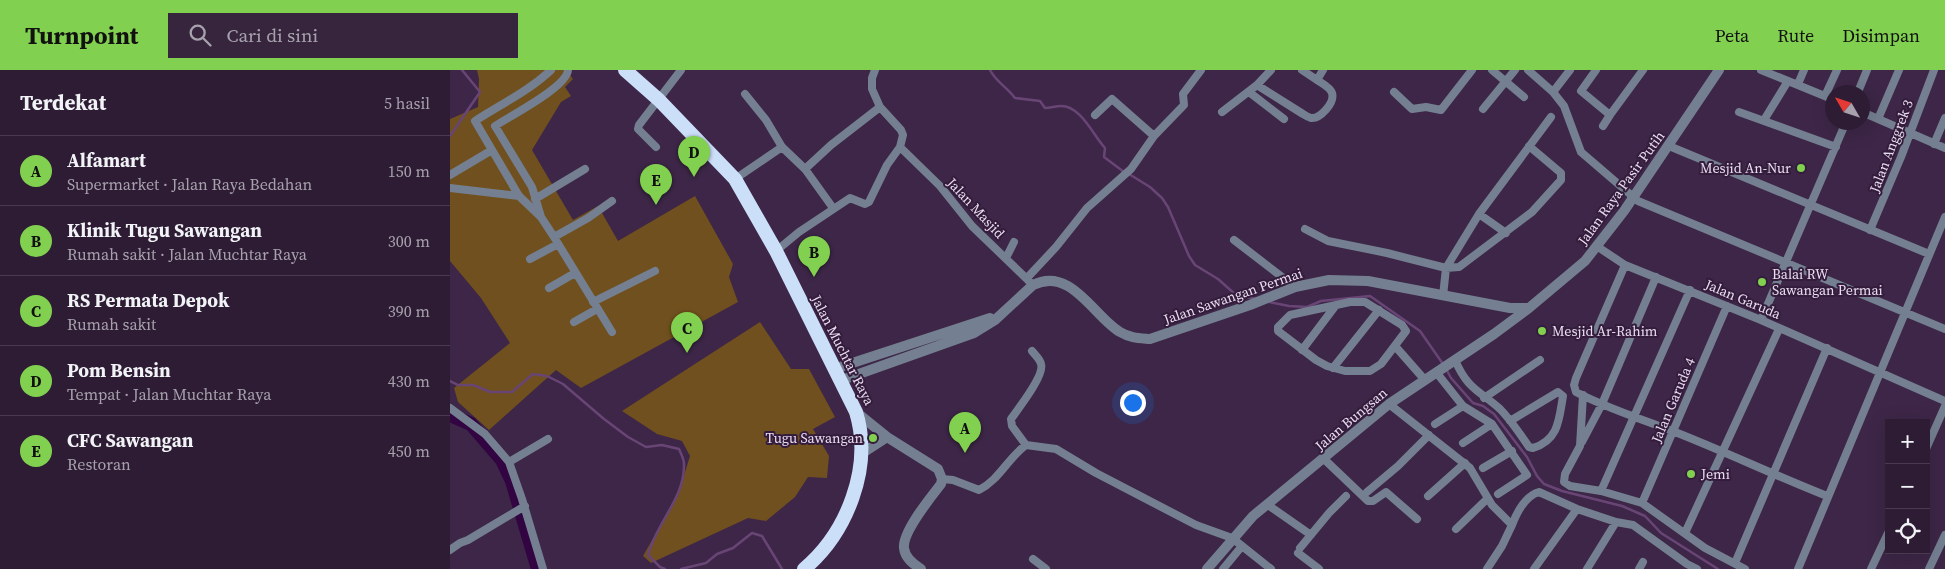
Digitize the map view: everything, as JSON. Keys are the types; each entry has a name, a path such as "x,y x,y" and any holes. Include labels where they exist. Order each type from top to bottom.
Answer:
{"highway":[{"name":"Jalan Muchtar Raya","path":"625,70 659,100 735,179 776,251 856,412 859,421 861,454 854,494 842,520 818,557 804,569"}],"street":[{"path":"551,70 535,85 475,121 519,196 540,217 556,240 612,332"},
{"path":"540,217 532,187 495,126 544,97 566,77 568,70"},
{"path":"656,148 638,129 681,70"},
{"path":"776,251 833,208 850,198 865,204 869,202 888,165 900,147 903,135 901,130 880,107 872,89 872,78 875,70"},
{"path":"838,375 904,358 980,326 1005,311 1087,208 1131,169 1154,136 1184,105 1184,91 1201,70"},
{"path":"1222,112 1257,85 1270,70"},
{"path":"1257,85 1311,118 1319,116 1331,101 1332,93 1302,70"},
{"path":"1317,80 1323,70"},
{"path":"1394,92 1412,109 1426,107 1441,110 1472,70"},
{"path":"1492,70 1524,97"},
{"path":"1483,109 1515,70"},
{"path":"1528,70 1553,92 1564,106 1581,152 1634,198 1945,329"},
{"path":"1553,92 1570,70"},
{"path":"1596,70 1581,91 1610,115"},
{"path":"1603,126 1643,70"},
{"name":"Jalan Raya Pasir Putih","path":"1529,308 1585,261 1598,246 1634,198 1720,70"},
{"path":"1761,70 1825,96"},
{"path":"1798,84 1804,70"},
{"path":"1832,85 1836,70"},
{"path":"1861,85 1867,70"},
{"path":"1878,119 1899,70"},
{"name":"Jalan Anggrek 3","path":"1870,230 1934,70"},
{"path":"1764,120 1788,81"},
{"path":"1249,92 1284,119"},
{"path":"745,94 766,120 782,147 805,169 833,208"},
{"path":"1095,115 1112,99 1154,136"},
{"path":"805,169 831,145 880,107"},
{"path":"1739,112 1836,147"},
{"path":"1870,116 1945,148"},
{"path":"1443,296 1446,268 1480,214 1551,117"},
{"path":"1934,144 1945,118"},
{"path":"1761,320 1843,130"},
{"path":"1305,229 1328,241 1446,268 1459,267 1532,212 1561,180 1561,173 1529,146"},
{"path":"1669,146 1929,254"},
{"path":"735,179 782,147"},
{"name":"Jalan Masjid","path":"900,147 940,186 972,226 1030,282"},
{"path":"450,175 492,150"},
{"path":"536,199 585,169"},
{"path":"450,188 519,196"},
{"path":"530,259 612,201"},
{"path":"1480,214 1506,233"},
{"path":"1798,569 1945,217"},
{"path":"1234,240 1295,287"},
{"path":"1006,258 1014,242"},
{"name":"Jalan Garuda","path":"1598,246 1625,265 1690,290 1827,348 1945,401"},
{"path":"1625,265 1576,378 1576,392 1634,418 1674,431 1773,475 1827,496"},
{"path":"574,322 595,306 655,271"},
{"path":"549,288 575,273"},
{"path":"1656,277 1602,404 1565,474 1564,482 1570,486 1601,491 1642,503 1718,556 1745,569"},
{"name":"Jalan Sawangan Permai","path":"1030,282 1048,281 1063,284 1074,289 1119,332 1133,338 1150,339 1250,305 1295,287 1329,280 1368,281 1510,308 1529,308"},
{"path":"1601,491 1690,290"},
{"path":"1365,302 1379,310 1402,325 1406,331 1382,364 1370,371 1345,371 1333,368 1316,360 1279,334 1278,327 1290,315 1336,305 1365,302"},
{"path":"1302,350 1336,305"},
{"name":"Jalan Garuda 4","path":"1642,503 1727,306"},
{"name":"Jalan Bungsan","path":"1207,569 1253,516 1389,404 1529,308"},
{"path":"1333,368 1379,310"},
{"path":"838,375 900,346 980,326"},
{"path":"1685,533 1724,452 1779,329"},
{"path":"900,346 904,358"},
{"path":"1396,346 1424,379"},
{"path":"1735,563 1827,348"},
{"path":"1026,445 1012,426 1011,419 1029,393 1042,368 1040,361 1032,351"},
{"path":"1484,398 1540,360"},
{"path":"1445,366 1499,409 1529,447 1537,447 1556,432 1563,396 1558,392 1510,421"},
{"path":"1445,366 1463,406 1492,424 1527,475 1498,494"},
{"path":"1580,446 1583,395"},
{"path":"1389,404 1465,463 1500,516 1512,525"},
{"path":"1435,424 1463,406"},
{"path":"1930,440 1945,406"},
{"path":"450,408 485,434 508,462 521,508 543,569"},
{"path":"856,412 887,437 938,469 942,479 941,484 932,495 904,541 906,554 921,569"},
{"path":"1463,443 1492,424"},
{"path":"1367,492 1398,466 1429,435"},
{"path":"861,454 887,437"},
{"path":"508,462 548,438"},
{"path":"942,479 953,480 979,490 992,480 1016,452 1026,445 1056,449 1096,473 1188,520 1232,538 1267,568"},
{"path":"1484,468 1512,451"},
{"path":"1324,459 1368,501 1373,501 1386,492 1418,519"},
{"path":"1428,496 1465,463"},
{"path":"1487,569 1502,546 1522,506 1532,495 1539,492 1577,509 1616,522 1633,524 1685,566 1697,569"},
{"path":"1319,569 1299,550 1329,513 1346,496"},
{"path":"1456,529 1487,498"},
{"path":"1268,505 1311,535"},
{"path":"450,550 521,508"},
{"path":"1534,569 1577,509"},
{"path":"1587,569 1616,522"},
{"path":"1930,569 1945,535"},
{"path":"1871,569 1885,539"},
{"path":"1223,569 1242,546"},
{"path":"1033,559 1046,569"}],"shaded area":[{"path":"477,70 566,70 573,79 565,87 571,96 561,102 532,150 573,220 598,206 618,241 695,196 733,264 729,277 738,302 581,388 556,370 489,430 458,402 454,388 510,343 481,298 450,261 450,119 478,107 479,79"},
{"path":"760,322 791,369 809,369 835,417 813,429 829,456 827,478 808,477 795,497 766,521 748,518 651,563 643,556 678,495 690,456 682,441 657,434 622,411"}],"waterway":[{"path":"450,136 480,92 462,70"},
{"path":"990,70 995,78 1015,98 1040,101 1045,108 1061,106 1075,111 1086,122 1105,148 1104,157 1124,172"},
{"path":"1129,174 1150,187 1162,198 1195,265 1218,279 1236,295 1256,299"},
{"path":"1269,302 1307,307 1321,301 1370,296 1420,331 1443,364"},
{"path":"1446,369 1451,378 1473,403 1483,406 1494,414 1527,457 1537,476 1544,484 1562,491 1622,506 1645,516 1661,533 1718,569"},
{"path":"450,381 458,385 473,385 490,392 512,392 533,374 547,376 563,384 604,419 628,437 646,447 662,445 679,449 684,464 680,488 657,532 648,555 660,567 665,569"},
{"path":"450,415 471,424 502,460 512,481 538,569"},
{"path":"681,569 706,563 717,554 733,548 752,533 762,536 782,569"}],"place":[{"name":"Mesjid An-Nur","path":"1801,168"},
{"name":"Pom Bensin","path":"694,177"},
{"name":"CFC Sawangan","path":"656,205"},
{"name":"Klinik Tugu Sawangan","path":"814,277"},
{"name":"Balai RW Sawangan Permai","path":"1762,282"},
{"name":"Mesjid Ar-Rahim","path":"1542,331"},
{"name":"RS Permata Depok","path":"687,353"},
{"name":"Tugu Sawangan","path":"873,438"},
{"name":"Alfamart","path":"965,453"},
{"name":"Jemi","path":"1691,474"}]}
